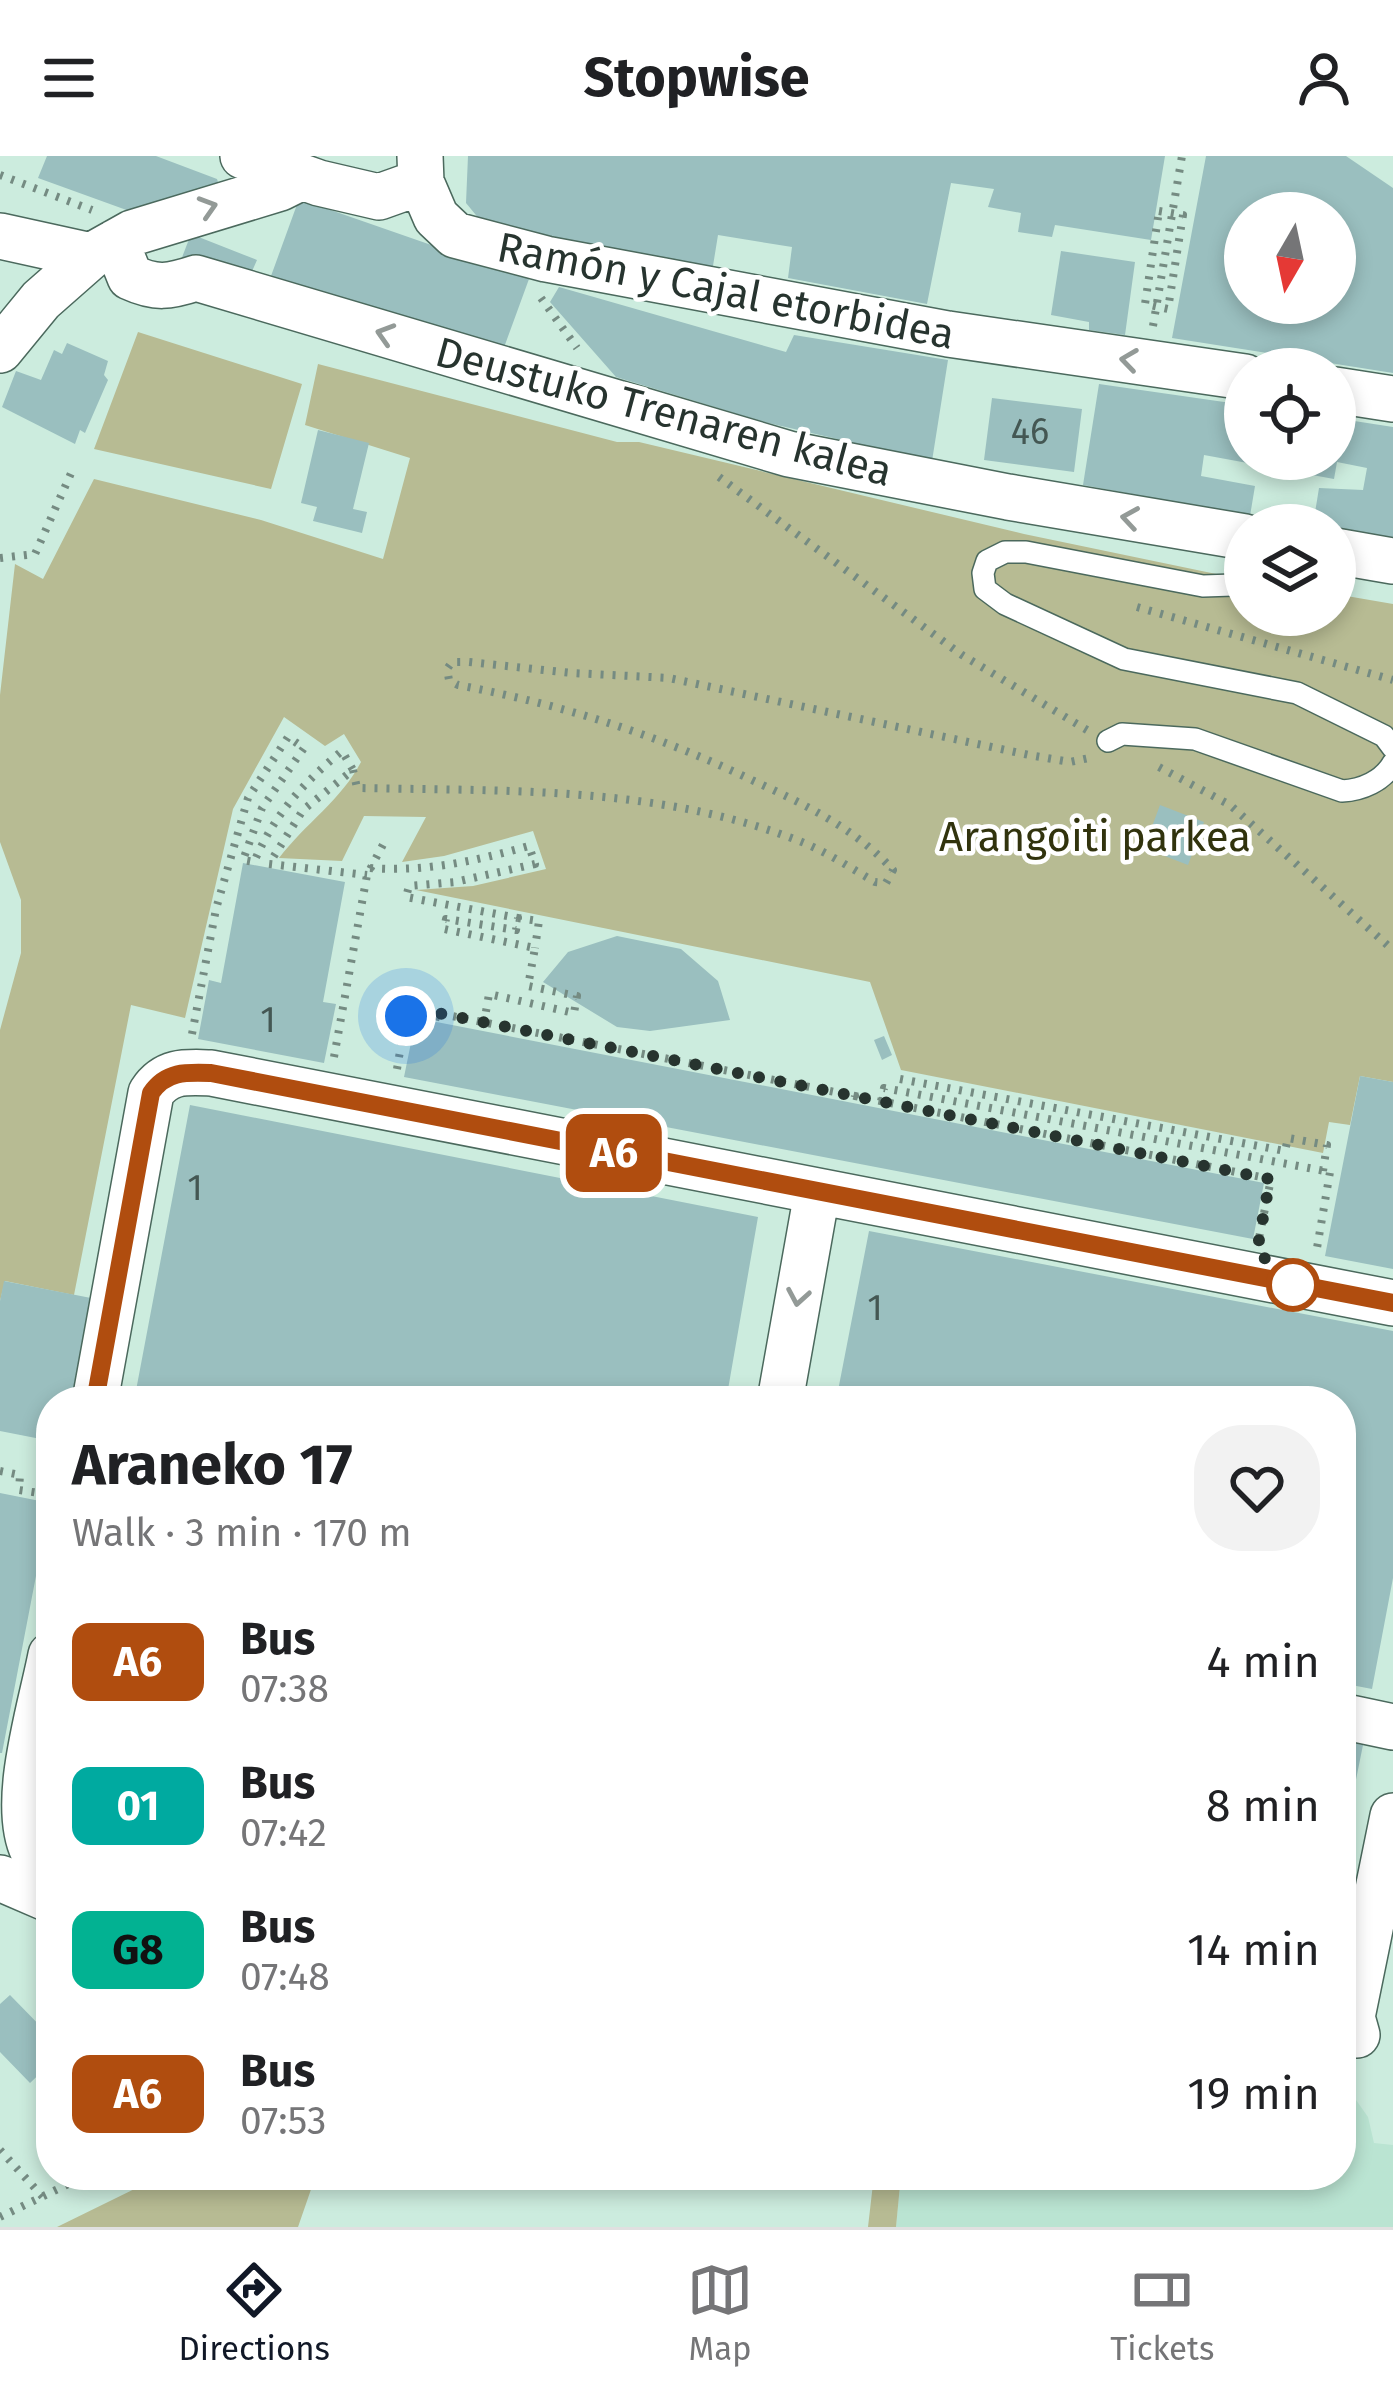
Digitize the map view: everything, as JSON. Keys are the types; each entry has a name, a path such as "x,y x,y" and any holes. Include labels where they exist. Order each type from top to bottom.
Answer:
{"street":[{"name":"Ramón y Cajal etorbidea","path":"243,156 380,197 420,169 436,217 455,236 546,259 948,334 1224,374"},
{"path":"0,236 102,237 132,232 280,188 302,177"},
{"path":"0,350 102,237"},
{"name":"Deustuko Trenaren kalea","path":"102,237 130,278 164,289 196,278 789,454 1224,533"},
{"path":"1356,393 1393,399"},
{"path":"1356,555 1393,561"},
{"path":"98,1386 151,1093 159,1081 178,1072 211,1073 1393,1303"},
{"path":"783,1386 817,1193"},
{"path":"1356,1719 1393,1727"},
{"path":"36,1734 24,1798 36,1840"},
{"path":"1356,1997 1393,1816"},
{"path":"0,1878 36,1894"}],"lane":[{"path":"1224,585 1203,586 1026,552 1005,553 987,561 983,573 985,589 1005,604 1124,659 1297,693 1384,736 1393,748"},
{"path":"1108,741 1122,734 1195,739 1342,791 1359,790 1383,776 1393,763"}],"path":[{"path":"1150,343 1182,156"},
{"path":"0,176 102,237"},
{"path":"540,303 590,364"},
{"path":"0,558 35,554 73,472"},
{"path":"717,476 1025,696 1230,805 1393,950"},
{"path":"1121,603 1393,680"},
{"path":"190,1042 216,909 248,798 288,737 304,748 262,808 243,860 254,862 302,784 342,751 358,788 598,795 713,814 797,840 875,882 886,883 893,870 830,819 779,792 674,743 609,720 540,700 458,685 449,680 447,669 452,662 669,678 1070,762 1085,761 1108,741"},
{"path":"352,770 303,810 268,864 406,871 454,866 529,846 535,863 409,886 406,897 539,921 527,986 577,996 574,1013 489,994 484,1023"},
{"path":"332,1070 369,872 387,837"},
{"path":"518,918 516,930 446,919 444,929 535,948"},
{"path":"395,1083 406,1016 435,1022 437,1013 854,1100 881,1101 1270,1179 1257,1251"},
{"path":"900,1079 1285,1151 1288,1138 1327,1145 1323,1171"},
{"path":"881,1101 884,1088 1330,1172 1314,1261"},
{"path":"0,1471 20,1475 19,1490 36,1492"},
{"path":"0,2150 36,2189"},
{"path":"37,2190 43,2197"},
{"path":"0,2217 57,2190"}],"shaded area":[{"path":"1356,2100 1368,2117 1374,2143 1393,2145 1393,2227 896,2227 900,2190 1356,2190"}],"green space":[{"path":"138,332 302,384 271,489 94,449"},
{"name":"Arangoiti parkea","path":"318,364 617,442 639,442 1024,534 1224,576 1224,636 1356,636 1356,598 1393,604 1393,1082 1360,1076 1350,1125 1329,1122 1323,1153 901,1070 870,982 416,890 473,886 546,869 533,831 444,856 402,862 426,817 364,816 342,861 279,858 344,788 361,762 344,734 325,746 284,717 233,809 185,1018 131,1005 74,1295 5,1281 0,1301 0,1030 21,953 21,900 0,842 0,695 15,564 43,579 94,479 261,520 383,559 410,458 305,425"},
{"path":"132,2190 311,2190 298,2227 57,2227"},
{"path":"872,2190 900,2190 896,2227 868,2227"}],"building":[{"path":"47,156 156,156 217,179 220,188 132,212 38,178"},
{"path":"468,156 1165,156 1151,240 1055,225 1052,237 1018,232 1021,213 988,207 994,189 951,183 927,304 788,278 792,247 718,235 712,272 480,220 466,203"},
{"path":"1206,156 1346,156 1393,188 1393,373 1356,367 1356,348 1235,348 1172,338"},
{"path":"299,199 529,279 502,353 267,287"},
{"path":"191,234 257,260 250,276 181,260"},
{"path":"1061,251 1135,262 1125,335 1089,330 1089,322 1051,315"},
{"path":"559,287 786,352 794,335 948,360 932,461 764,422 616,377 550,302"},
{"path":"67,343 108,361 104,375 108,380 85,433 80,430 75,444 2,407 16,371 41,380 54,350 62,354"},
{"path":"1099,384 1224,402 1224,459 1204,455 1201,476 1255,486 1252,504 1224,504 1224,511 1083,485"},
{"path":"992,398 1082,409 1074,472 984,460"},
{"path":"1356,421 1393,427 1393,541 1356,535 1356,504 1316,504 1319,488 1363,490 1367,468 1356,466"},
{"path":"318,430 369,443 353,509 367,512 362,533 313,521 317,507 301,503"},
{"path":"1160,805 1204,822 1188,865 1144,848"},
{"path":"243,863 345,882 323,1002 336,1004 324,1063 198,1039 209,980 221,983"},
{"path":"617,936 681,949 718,981 730,1020 650,1031 617,1027 543,982 568,952"},
{"path":"416,1018 1264,1183 1253,1239 404,1077"},
{"path":"884,1036 892,1055 882,1060 874,1040"},
{"path":"1360,1076 1393,1082 1393,1269 1325,1256"},
{"path":"190,1105 758,1217 729,1386 137,1386"},
{"path":"869,1231 1393,1331 1393,1578 1372,1689 1356,1686 1356,1386 839,1386"},
{"path":"4,1281 91,1298 74,1386 36,1386 36,1438 0,1431"},
{"path":"0,1493 36,1500 36,1576 0,1753"},
{"path":"1356,1744 1363,1745 1356,1780"},
{"path":"10,1995 36,2022 36,2077 30,2083 0,2052 0,2004"}],"bus line":[{"name":"A6","path":"97,1386 151,1093 159,1081 178,1072 211,1073 1393,1303"}],"route":[{"path":"406,1016 435,1022 437,1013 1270,1179 1257,1251 1293,1285"}]}
